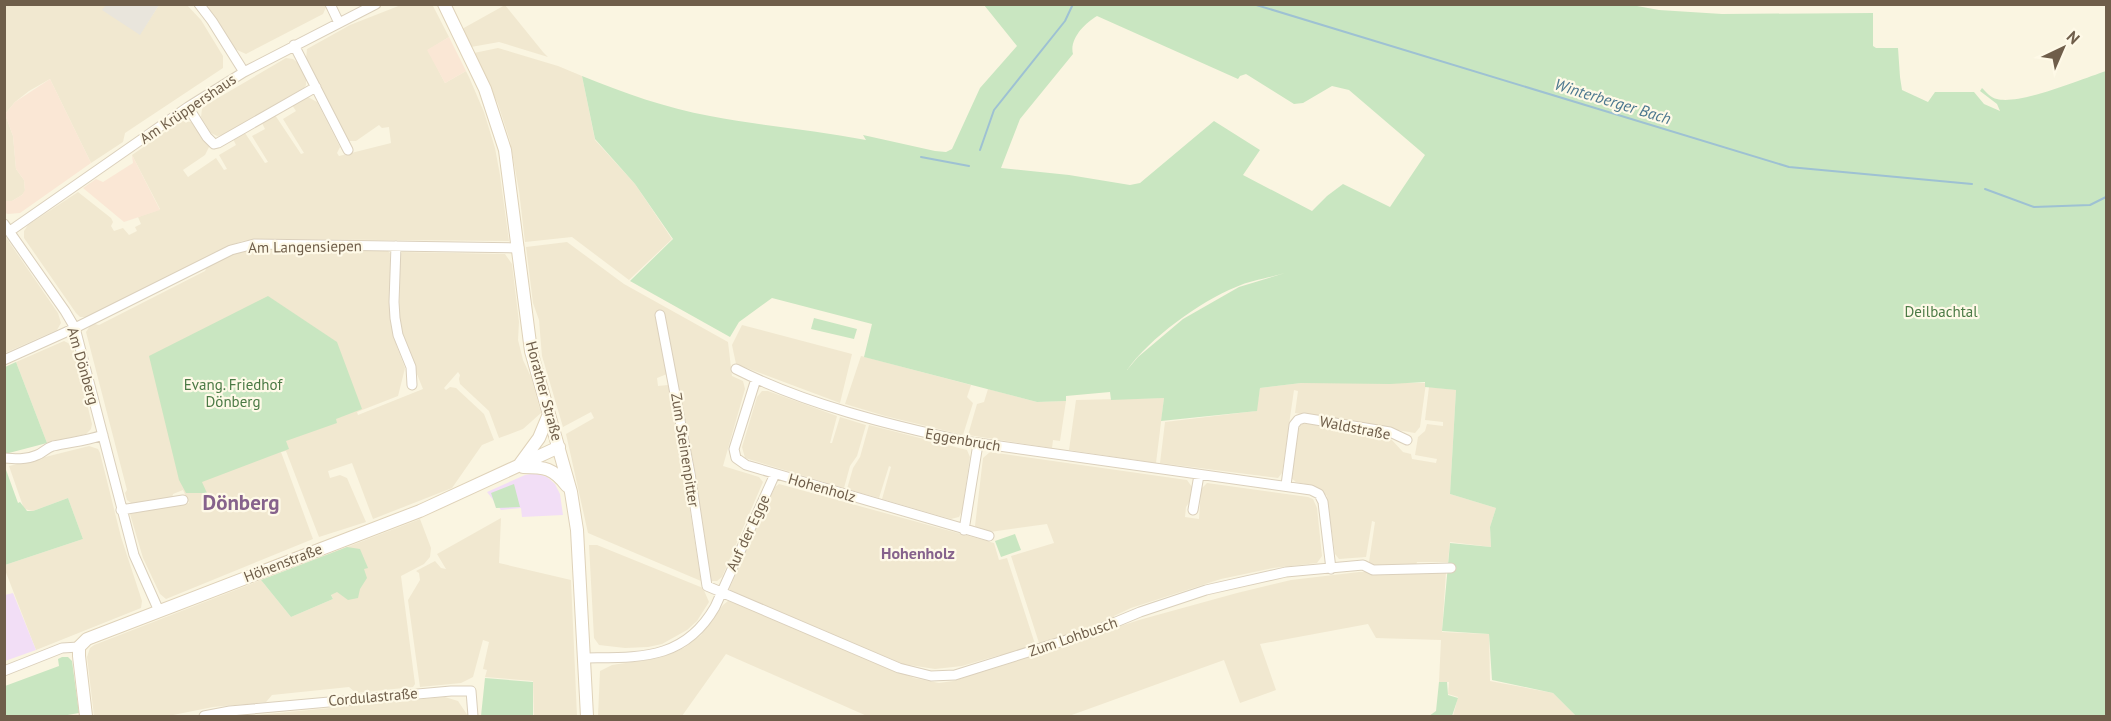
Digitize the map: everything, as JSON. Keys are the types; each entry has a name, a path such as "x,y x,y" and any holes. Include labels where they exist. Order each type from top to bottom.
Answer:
{"main road":[{"name":"Horather Straße","path":"444,4 485,89 500,131 512,193 531,351 571,492 579,542 587,717"},
{"path":"517,467 539,438 549,414"},
{"name":"Höhenstraße","path":"79,647 87,639 420,511 559,447"},
{"path":"517,467 541,467 556,472 571,492"},
{"path":"79,647 86,717"}],"street":[{"path":"330,4 339,23"},
{"name":"Am Krüppershaus","path":"8,232 244,72 376,4"},
{"path":"201,5 244,72"},
{"path":"294,45 348,150"},
{"path":"188,108 214,144 316,87"},
{"name":"Am Dönberg","path":"8,232 75,328 134,555 159,611"},
{"name":"Am Langensiepen","path":"4,360 75,328 231,250 254,244 519,248"},
{"path":"396,246 395,318 411,367 412,385"},
{"name":"Zum Steinenpitter","path":"660,315 708,586"},
{"name":"Eggenbruch","path":"736,369 756,379 870,418 978,444 1311,490 1319,494 1323,502 1331,569"},
{"name":"Hohenholz","path":"756,379 734,449 736,458 746,465 989,536"},
{"name":"Waldstraße","path":"1286,486 1294,425 1298,420 1304,418 1390,432 1407,440"},
{"path":"4,458 15,460 37,455 48,447 76,440 82,442 103,435"},
{"path":"964,530 978,444"},
{"name":"Auf der Egge","path":"585,658 653,655 664,652 697,631 707,620 775,474"},
{"path":"1193,510 1199,475"},
{"path":"121,510 183,500"},
{"name":"Zum Lohbusch","path":"708,586 899,668 940,677 955,675 1079,636 1206,590 1286,572 1363,565 1374,570 1451,568"},
{"name":"Höhenstraße","path":"4,671 62,648 79,647"},
{"name":"Cordulastraße","path":"204,717 418,693 471,692 473,717"}],"shaded area":[{"path":"432,4 449,37 428,50 445,83 466,71 484,112 495,148 509,241 256,239 242,241 89,317 80,317 76,313 24,238 24,231 28,225 78,192 111,218 114,231 123,228 129,235 137,231 135,227 141,224 138,217 160,209 132,155 181,121 191,122 210,145 205,155 183,170 188,177 216,158 224,170 227,169 219,155 236,145 233,139 245,133 265,163 268,162 252,136 265,129 262,123 275,115 301,154 304,153 283,119 296,111 292,105 308,97 317,102 340,147 337,153 339,156 391,143 389,127 382,128 379,125 356,141 348,141 306,59 307,49 350,25 401,5"},
{"path":"4,5 106,5 103,10 140,34 159,5 187,5 201,20 223,56 223,68 125,133 123,142 91,163 50,79 29,91 5,114 13,136 16,169 24,180 25,191 12,201 5,201"},
{"path":"106,5 159,5 140,35 102,10"},
{"path":"204,5 327,5 323,14 246,54 235,49"},
{"path":"505,5 548,57 499,42 471,47 462,29"},
{"path":"449,37 466,71 445,83 427,50"},
{"path":"498,48 558,66 582,76 595,140 635,184 672,239 629,280 572,237 525,242 510,141 498,104 474,53"},
{"path":"286,58 298,63 306,78 304,88 223,135 217,136 211,133 201,117 202,109 206,105"},
{"path":"50,79 91,163 20,213 8,214 5,213 5,201 12,201 22,195 25,190 24,180 16,169 13,136 5,114 15,102"},
{"path":"132,155 160,210 124,222 83,188 96,179 103,182 133,163"},
{"path":"5,236 58,313 61,323 57,330 5,353"},
{"path":"567,242 624,284 728,342 732,376 743,381 745,389 723,466 759,477 763,482 722,577 717,581 711,581 695,470 663,314 667,374 657,378 658,386 668,385 671,389 701,581 588,533 566,434 594,418 591,412 563,427 542,356 539,320 533,303 526,247"},
{"path":"252,249 387,250 390,253 391,321 405,368 398,396 357,412 358,415 423,389 406,347 399,317 400,255 402,252 505,254 512,264 519,322 518,340 541,413 523,429 499,438 489,411 460,384 458,372 444,388 446,390 450,387 456,388 484,414 494,440 482,445 452,488 373,519 352,463 328,471 330,478 340,475 347,478 366,522 319,537 286,451 281,452 313,539 166,599 160,594 143,558 130,514 189,503 183,490 173,494 172,499 134,505 127,500 125,493 127,490 86,332 90,326 99,325 205,271 207,267 234,254"},
{"path":"742,325 852,354 840,403 736,364 732,345"},
{"path":"64,341 73,347 92,424 86,434 47,443 16,362"},
{"path":"861,356 971,385 967,397 973,403 963,435 845,404"},
{"path":"1301,383 1426,383 1420,427 1415,433 1295,413 1298,391 1294,390 1282,473 1278,478 1160,463 1165,422 1256,411 1260,388"},
{"path":"1429,387 1456,390 1450,494 1496,508 1490,527 1491,547 1450,542 1448,562 1417,562 1416,565 1373,567 1369,562 1375,522 1372,521 1366,557 1339,559 1335,554 1327,496 1315,486 1296,482 1291,478 1297,430 1306,423 1384,435 1403,452 1411,454 1412,459 1436,463 1437,459 1415,455 1418,437 1425,431 1427,424 1443,426 1443,422 1425,420"},
{"path":"988,389 1037,402 1066,401 1060,441 1053,440 1052,448 968,435 977,404 984,402"},
{"path":"762,391 768,391 837,416 830,443 832,443 840,417 866,425 844,488 745,458 742,447 757,397"},
{"path":"1164,398 1156,463 1069,450 1076,400"},
{"path":"869,425 967,450 970,457 962,511 959,517 951,519 882,499 891,467 889,466 879,498 847,489 853,468 860,457"},
{"path":"89,446 98,449 100,453 121,537 142,601 141,608 36,650 5,565 83,539 68,498 33,511 24,509 9,466"},
{"path":"990,452 1187,480 1192,487 1185,517 1199,519 1201,489 1207,483 1308,497 1313,499 1317,508 1322,556 1317,563 1273,568 1221,579 1131,608 1114,616 1116,621 1040,646 1011,556 1054,543 1047,524 990,532 975,526 983,458"},
{"path":"536,473 547,477 555,484 560,494 563,515 522,517 521,508 501,510 487,492 525,475"},
{"path":"779,484 994,543 999,560 1007,558 1036,647 1002,658 1000,655 962,666 935,669 903,664 728,592 775,487"},
{"path":"501,518 499,563 571,580 577,716 534,716 533,681 485,677 487,670 483,669 489,642 483,640 473,677 461,683 420,687 408,600 420,580 419,573 416,571 435,561 441,568 446,569 437,554"},
{"path":"420,519 431,548 430,557 424,564 401,576 415,684 413,687 356,693 349,687 272,695 266,702 213,707 168,716 94,716 87,657 90,648 94,645 261,580 291,617 333,599 316,559"},
{"path":"589,545 597,545 703,588 709,602 697,621 687,630 662,644 625,648 599,645 594,638"},
{"path":"1359,572 1446,572 1442,632 1489,634 1490,681 1553,693 1576,716 1453,716 1458,697 1448,694 1449,682 1439,682 1441,640 1376,638 1368,624 1260,644 1276,690 1240,703 1224,660 1069,716 867,716 726,654 682,716 598,716 600,671 612,665 659,658 684,648 701,635 728,601 914,678 939,683 953,681 1139,620 1237,593 1291,580"},
{"path":"13,593 36,650 5,661 5,595"},
{"path":"445,697 458,701 468,716 246,716"}],"green space":[{"name":"Deilbachtal","path":"1626,4 1659,10 1722,14 1873,13 1873,46 1898,48 1902,90 1928,102 1935,92 1974,92 1984,104 2000,111 1997,104 1980,91 1982,88 1997,99 2007,100 2035,95 2106,71 2106,716 1576,716 1553,693 1492,680 1489,634 1442,631 1450,543 1491,547 1490,527 1496,508 1450,494 1456,390 1425,387 1425,382 1301,383 1260,388 1257,411 1161,421 1164,398 1111,400 1110,392 1066,396 1066,401 1037,402 864,357 872,324 772,298 739,322 730,337 630,281 673,239 635,184 595,139 582,76 645,99 694,113 866,140 863,135 946,152 952,149 980,88 1017,46 984,5","holes":["1097,16 1238,79 1246,74 1294,104 1303,103 1332,86 1349,90 1425,155 1390,207 1343,184 1312,211 1243,175 1260,150 1214,121 1140,183 1130,185 1069,175 1001,168 1020,119 1073,54 1073,43 1079,32","1285,273 1239,287 1183,319 1138,357 1191,311 1242,285"]},
{"name":"Evang. Friedhof Dönberg","path":"268,296 337,342 362,409 336,419 337,423 286,441 289,449 202,482 207,493 186,493 179,480 149,356"},
{"path":"814,318 857,329 854,339 811,329"},
{"path":"16,362 47,443 5,454 5,367"},
{"path":"5,467 18,503 20,502 27,511 33,511 68,498 83,539 5,565"},
{"path":"514,484 520,507 496,508 491,493"},
{"path":"1015,534 1021,550 1001,557 995,541"},
{"path":"347,547 360,549 368,568 364,569 367,578 360,589 358,598 348,600 337,592 331,595 333,599 291,617 261,580"},
{"path":"68,657 72,661 79,713 62,716 5,716 5,686 59,666 58,659"},
{"path":"485,678 533,682 533,716 481,716"},
{"path":"1439,682 1447,682 1448,695 1458,698 1452,716 1429,716 1436,711"}],"waterway":[{"name":"Winterberger Bach","path":"980,150 994,110 1065,21 1073,4"},
{"name":"Winterberger Bach","path":"1253,4 1789,167 1972,184"},
{"name":"Winterberger Bach","path":"921,157 969,166"},
{"name":"Winterberger Bach","path":"1985,189 2034,207 2090,205 2106,197"}],"district":[{"name":"Dönberg","path":"241,503"},
{"name":"Hohenholz","path":"918,553"}]}
